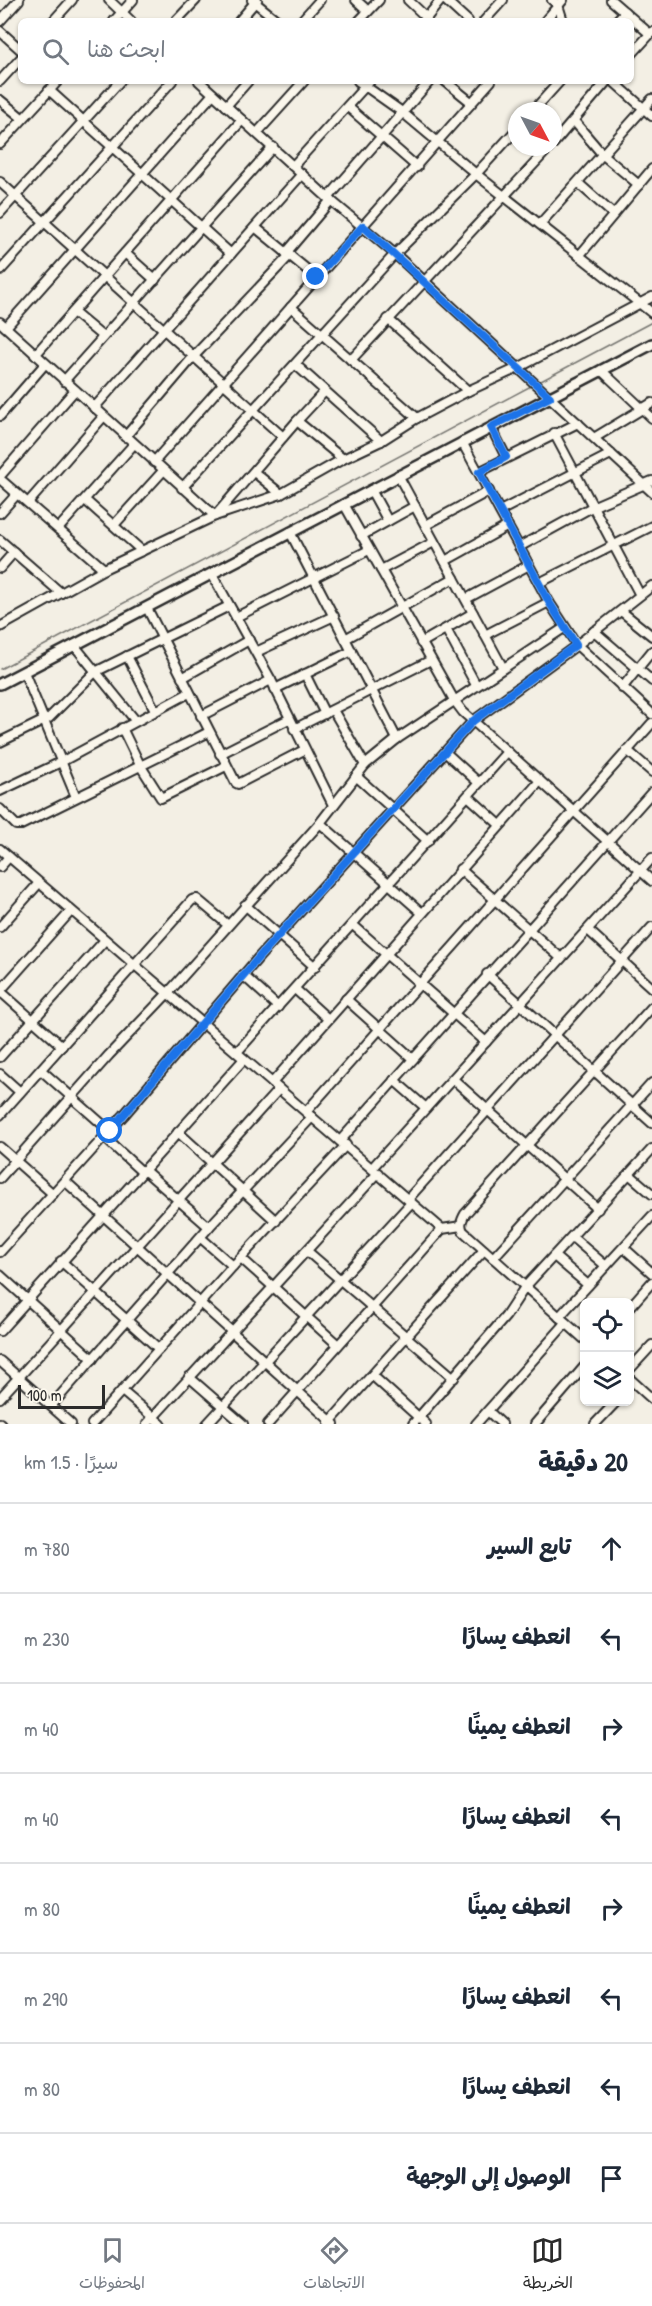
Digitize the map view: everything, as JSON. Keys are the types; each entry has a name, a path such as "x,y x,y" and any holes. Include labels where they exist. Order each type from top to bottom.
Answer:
{"main road":[{"path":"0,684 652,344"}],"street":[{"path":"0,21 19,0"},
{"path":"56,18 72,0"},
{"path":"109,0 128,18"},
{"path":"117,18 133,0"},
{"path":"179,18 196,0"},
{"path":"304,18 320,0"},
{"path":"356,0 368,11"},
{"path":"362,18 379,0"},
{"path":"408,0 425,18"},
{"path":"427,18 443,0 464,18"},
{"path":"487,18 503,0"},
{"path":"611,0 632,18"},
{"path":"241,18 255,1 275,18"},
{"path":"547,18 558,2"},
{"path":"558,2 561,18"},
{"path":"619,18 625,12"},
{"path":"634,19 651,33 634,52"},
{"path":"0,31 18,47"},
{"path":"0,81 18,61"},
{"path":"0,144 54,84"},
{"path":"0,213 117,84"},
{"path":"0,271 169,84"},
{"path":"202,84 395,254 611,454 648,483 652,492"},
{"path":"226,106 245,84"},
{"path":"257,133 301,84"},
{"path":"293,166 348,107 364,84"},
{"path":"366,84 652,313"},
{"path":"125,437 194,356 288,254 381,136 427,84"},
{"path":"449,84 471,102"},
{"path":"154,462 488,84"},
{"path":"541,102 557,84"},
{"path":"562,134 605,84"},
{"path":"616,84 652,116"},
{"path":"49,90 231,254"},
{"path":"213,94 75,249 3,325 215,516"},
{"path":"540,224 652,99"},
{"path":"0,100 22,118"},
{"path":"348,107 417,166"},
{"path":"35,355 242,120"},
{"path":"574,121 603,155 639,184"},
{"path":"182,488 395,254 508,139"},
{"path":"64,381 273,147"},
{"path":"351,360 542,156"},
{"path":"579,256 652,169"},
{"path":"94,408 302,174"},
{"path":"0,182 283,437"},
{"path":"578,183 613,214"},
{"path":"255,227 316,277"},
{"path":"125,253 155,280"},
{"path":"1,624 104,569 215,516 281,494 343,459 381,441 417,418 652,297"},
{"path":"291,307 417,418"},
{"path":"73,312 103,337"},
{"path":"388,319 468,391"},
{"path":"0,416 45,364"},
{"path":"296,365 381,441"},
{"path":"601,370 652,418"},
{"path":"75,390 0,477 104,569"},
{"path":"215,516 325,391"},
{"path":"594,438 652,403"},
{"path":"28,503 103,417"},
{"path":"297,421 343,459"},
{"path":"479,472 578,423"},
{"path":"491,427 506,457"},
{"path":"554,433 640,595"},
{"path":"462,442 564,628 576,645 652,714"},
{"path":"58,529 134,444"},
{"path":"500,512 611,454"},
{"path":"114,525 163,471"},
{"path":"254,472 281,494"},
{"path":"398,475 502,668"},
{"path":"519,547 592,507 648,483"},
{"path":"371,490 388,520"},
{"path":"426,525 489,491"},
{"path":"0,513 17,494"},
{"path":"85,500 142,551"},
{"path":"344,504 454,700 473,721 652,881"},
{"path":"361,536 415,506"},
{"path":"445,561 507,526"},
{"path":"539,583 652,526"},
{"path":"290,532 397,739"},
{"path":"0,540 61,593"},
{"path":"381,570 434,542"},
{"path":"236,617 369,550"},
{"path":"0,568 14,552"},
{"path":"466,599 528,565"},
{"path":"212,574 271,680 333,806"},
{"path":"345,639 454,578"},
{"path":"0,1252 107,1134 243,975 473,721 652,586"},
{"path":"485,635 549,602"},
{"path":"0,742 52,715 95,672 229,606"},
{"path":"147,608 226,766 238,784 304,750"},
{"path":"621,610 652,636"},
{"path":"422,643 473,614"},
{"path":"256,652 334,616"},
{"path":"0,1178 320,823 365,765 397,739 564,628"},
{"path":"446,629 476,686"},
{"path":"594,631 652,681"},
{"path":"182,678 249,640"},
{"path":"74,645 135,720"},
{"path":"275,689 351,651"},
{"path":"622,688 652,651"},
{"path":"127,656 155,710"},
{"path":"294,729 431,660"},
{"path":"24,672 76,797"},
{"path":"305,674 365,765"},
{"path":"201,716 271,680"},
{"path":"0,791 61,762 135,720 189,693"},
{"path":"220,754 289,719"},
{"path":"51,1406 209,1227 244,1192 419,984 652,723"},
{"path":"122,728 158,797 163,798 226,766"},
{"path":"0,809 18,826 209,732"},
{"path":"627,750 652,772"},
{"path":"445,752 479,783"},
{"path":"237,1052 507,752"},
{"path":"356,776 428,841"},
{"path":"272,1083 540,781"},
{"path":"92,1424 276,1221 394,1080 652,792"},
{"path":"468,796 500,825"},
{"path":"320,823 422,913"},
{"path":"0,849 442,1229"},
{"path":"0,867 9,857"},
{"path":"147,1424 307,1251 426,1108 652,858"},
{"path":"460,869 561,958"},
{"path":"0,927 39,883"},
{"path":"0,1114 195,898 228,925"},
{"path":"245,905 315,967"},
{"path":"62,1046 0,991 71,911"},
{"path":"353,925 486,1042"},
{"path":"207,1424 307,1318 488,1110 652,927"},
{"path":"588,930 652,988"},
{"path":"0,1057 105,940"},
{"path":"488,974 652,1123"},
{"path":"243,975 278,1007"},
{"path":"295,989 328,1019"},
{"path":"346,999 413,1059"},
{"path":"461,1226 465,1214 652,1006"},
{"path":"0,1331 244,1059"},
{"path":"41,1070 143,1171 179,1199 209,1227"},
{"path":"0,1074 20,1092"},
{"path":"453,1078 598,1209"},
{"path":"394,1080 426,1108"},
{"path":"493,1258 652,1083"},
{"path":"0,1398 279,1089"},
{"path":"178,1132 276,1221"},
{"path":"0,1147 53,1194"},
{"path":"416,1421 506,1316 525,1287 652,1149"},
{"path":"629,1174 652,1194"},
{"path":"65,1181 331,1423 484,1250"},
{"path":"559,1317 652,1216"},
{"path":"268,1424 442,1229 461,1226"},
{"path":"461,1226 484,1250 580,1335"},
{"path":"572,1237 606,1266"},
{"path":"201,1238 233,1266"},
{"path":"624,1248 652,1272"},
{"path":"307,1251 454,1378"},
{"path":"554,1256 588,1285"},
{"path":"241,1258 338,1345"},
{"path":"61,1261 159,1349"},
{"path":"0,1275 93,1359"},
{"path":"634,1302 652,1282"},
{"path":"476,1424 566,1323"},
{"path":"634,1365 652,1345"},
{"path":"0,1361 71,1424"},
{"path":"535,1424 580,1373"},
{"path":"373,1376 416,1421 426,1424"},
{"path":"189,1377 243,1424"},
{"path":"634,1385 652,1400"},
{"path":"122,1391 162,1424"},
{"path":"595,1424 611,1406"},
{"path":"488,1411 502,1424"}],"waterway":[{"path":"541,381 652,322"},
{"path":"0,669 531,386"}],"route":[{"path":"110,1131 259,957 473,721 576,645 549,602 479,472 506,457 491,427 550,397 363,226 316,277"}]}
